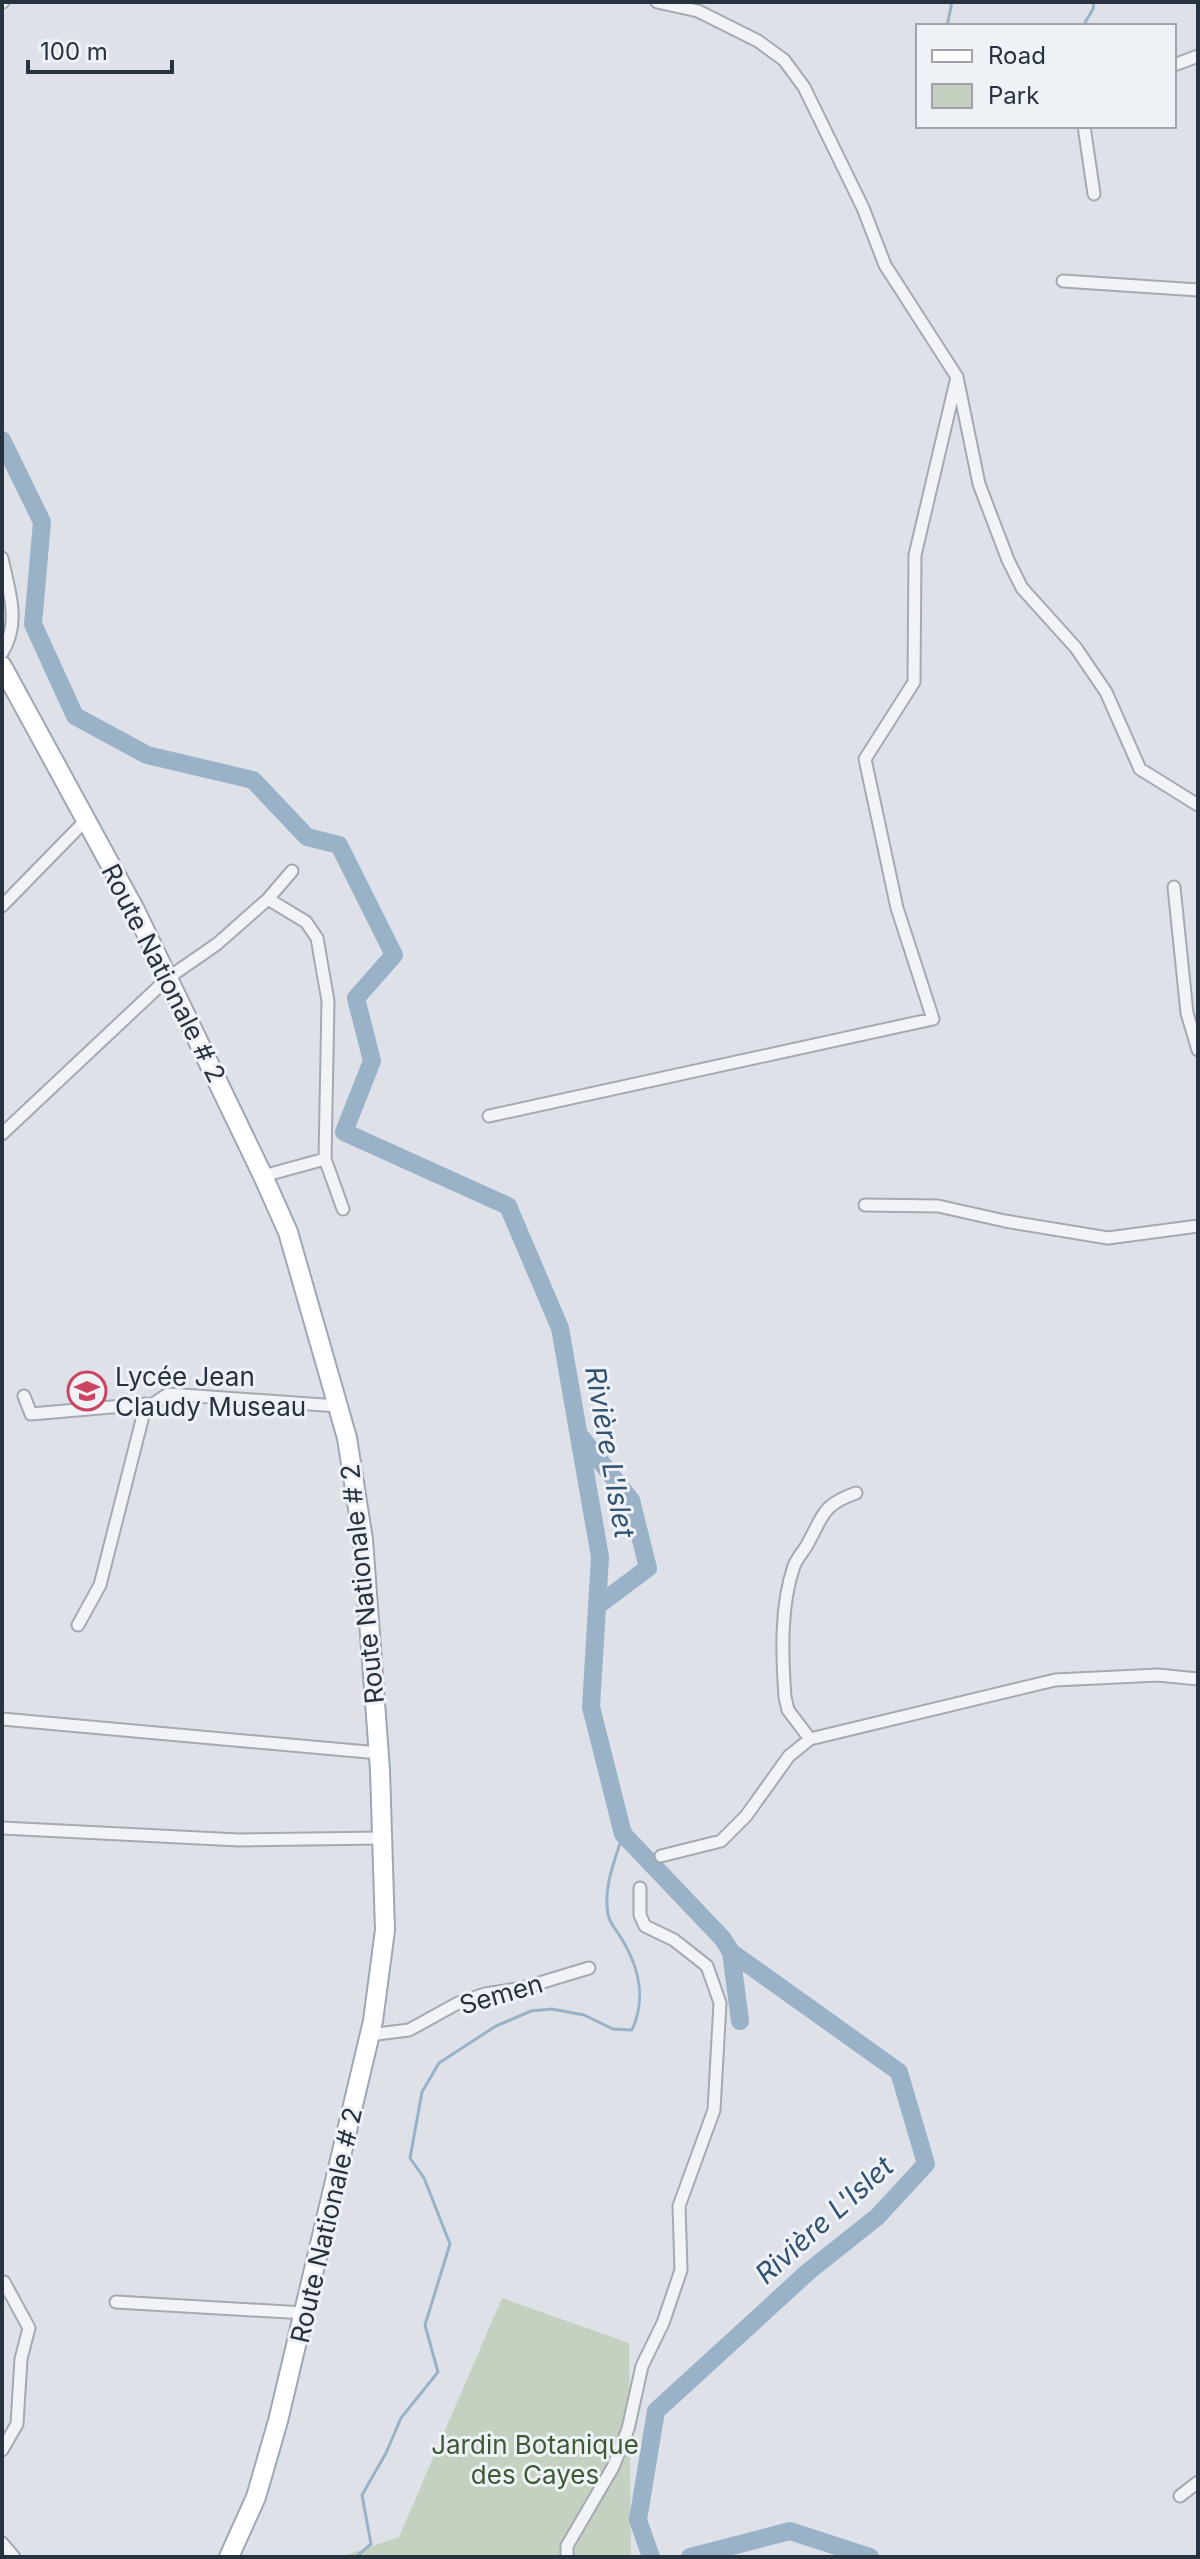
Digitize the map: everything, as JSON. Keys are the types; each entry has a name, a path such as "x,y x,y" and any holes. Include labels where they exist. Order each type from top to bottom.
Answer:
{"main road":[{"name":"Route Nationale # 2","path":"4,677 135,910 288,1232 347,1438 363,1540 379,1753 385,1930 369,2035 305,2313 256,2497 229,2557"}],"street":[{"path":"657,2 698,11 758,41 784,60 804,87 863,208 885,265 957,377 979,484 1022,588 1076,648 1106,692 1140,769 1198,805"},
{"path":"1176,64 1198,56"},
{"path":"1084,128 1094,194"},
{"path":"1063,281 1198,290"},
{"path":"489,1116 933,1019 897,908 865,759 914,682 915,555 957,377"},
{"path":"2,558 14,621 11,639 2,653"},
{"path":"2,906 85,821"},
{"path":"2,1134 168,978 217,944 268,899 292,871"},
{"path":"1174,887 1183,987 1197,1048"},
{"path":"268,899 306,922 317,938 328,1001 325,1159 343,1209"},
{"path":"263,1176 325,1159"},
{"path":"865,1205 938,1206 1108,1238 1198,1226"},
{"path":"24,1396 31,1414 150,1406 168,1394 338,1406"},
{"path":"78,1625 100,1585 146,1404"},
{"path":"810,1739 788,1710 785,1697 786,1595 795,1563 816,1523 837,1499 856,1493"},
{"path":"661,1856 721,1841 746,1816 789,1756 810,1739 1055,1680 1158,1675 1198,1679"},
{"path":"2,1719 379,1753"},
{"path":"2,1828 239,1840 382,1838"},
{"path":"567,2557 567,2546 613,2467 628,2429 642,2366 663,2323 681,2270 679,2206 714,2110 720,2003 707,1966 674,1940 645,1926 640,1915 640,1888"},
{"name":"Semen","path":"369,2035 409,2030 458,2003 589,1968"},
{"path":"2,2450 17,2424 21,2359 29,2328 4,2282"},
{"path":"116,2302 305,2313"},
{"path":"1180,2496 1198,2482"},
{"path":"2,2543 14,2557"}],"green space":[{"name":"Jardin Botanique des Cayes","path":"502,2298 629,2343 631,2557 340,2557 399,2537"}],"waterway":[{"path":"947,24 952,2"},
{"path":"1084,24 1094,2"},
{"name":"Rivière L'Islet","path":"2,440 42,522 33,624 75,716 147,755 253,780 307,837 339,845 394,955 356,998 372,1061 344,1132 508,1206 560,1328 600,1557 591,1707 623,1834 723,1939 731,1952 899,2072 926,2164 877,2217 809,2271 656,2411 638,2520 651,2557"},
{"path":"581,1437 631,1500 648,1568 597,1606"},
{"path":"356,2557 371,2544 362,2495 386,2453 401,2418 438,2372 425,2325 450,2244 424,2178 410,2158 422,2092 439,2063 496,2026 531,2011 552,2009 584,2015 613,2029 632,2030 640,1996 637,1974 629,1952 610,1921 607,1904 611,1874 623,1834"},
{"path":"731,1952 740,2021"},
{"name":"Rivière L'Islet","path":"690,2557 790,2531 870,2557"}],"place":[{"name":"Lycée Jean Claudy Museau","path":"87,1391"}]}
